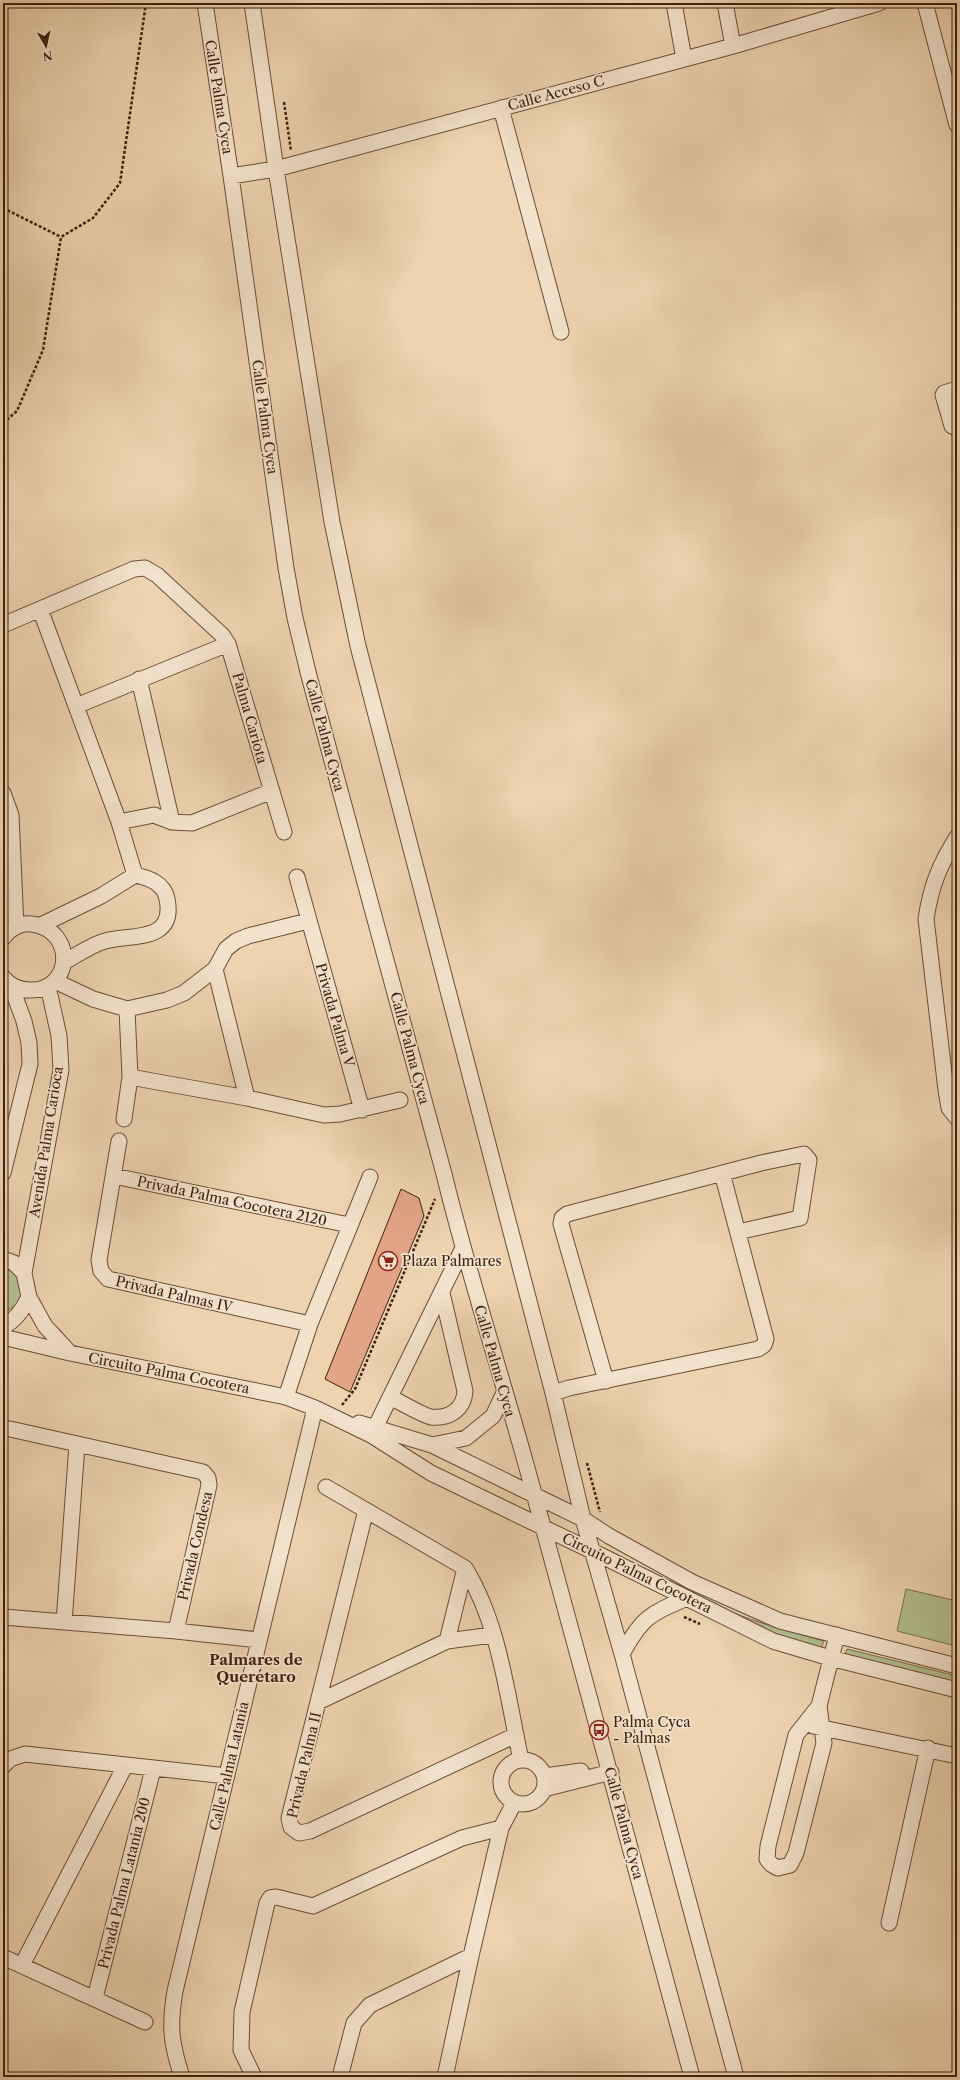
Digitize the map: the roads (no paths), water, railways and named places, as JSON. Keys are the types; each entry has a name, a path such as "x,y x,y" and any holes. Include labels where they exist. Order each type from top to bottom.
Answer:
{"street":[{"name":"Calle Palma Cyca","path":"205,3 286,568 295,618 309,676 444,1174 462,1250 610,1768 692,2077"},
{"path":"252,3 276,169 332,522 358,646 553,1393 592,1550 622,1654 736,2077"},
{"path":"674,3 684,59"},
{"path":"725,3 732,46"},
{"name":"Calle Acceso C","path":"231,176 276,169 732,46 879,3"},
{"path":"925,3 957,125"},
{"path":"501,108 561,332"},
{"path":"957,389 943,395 952,426 957,428"},
{"name":"Palma Cariota","path":"3,625 134,569 145,568 157,575 222,635 228,644 284,832"},
{"path":"40,609 119,822 135,875"},
{"path":"76,706 139,679 228,644"},
{"path":"139,679 172,822"},
{"path":"119,822 154,815 172,822 192,823 272,791"},
{"path":"3,793 11,816 8,868 7,933 28,923 41,925 101,896 135,875 153,879 167,897 168,911 165,922 157,932 140,937 120,937 103,941 36,990 23,990 7,981"},
{"path":"957,838 945,857 930,892 926,919 946,1090 949,1108 957,1118"},
{"name":"Privada Palma V","path":"297,877 362,1110"},
{"path":"57,975 93,999 127,1009 167,1000 184,993 215,969 226,949 236,941 248,936 308,920"},
{"name":"Avenida Palma Carioca","path":"41,925 54,933 62,946 57,975 61,1070 24,1274 29,1297 45,1326 70,1353"},
{"path":"215,969 247,1098"},
{"name":"Avenida Palma Carioca","path":"3,1173 30,1064 29,1043 24,1021 7,981"},
{"path":"124,1119 130,1077 127,1009"},
{"path":"130,1077 247,1098 324,1115 362,1110 400,1100"},
{"name":"Privada Palmas IV","path":"119,1141 99,1260 101,1272 108,1279 310,1324"},
{"path":"606,1381 561,1224 562,1218 567,1214 722,1173 804,1154 809,1160 800,1218 738,1232"},
{"path":"553,1393 570,1388 758,1349 764,1345 766,1339 722,1173"},
{"name":"Privada Palma Cocotera 2120","path":"114,1176 349,1225"},
{"path":"286,1397 310,1324 349,1225 370,1177"},
{"path":"373,1431 462,1250"},
{"path":"3,1259 14,1263 24,1274"},
{"path":"390,1397 431,1417 453,1413 460,1409 465,1399 465,1391 442,1293"},
{"path":"3,1327 15,1319 23,1310 29,1297"},
{"name":"Circuito Palma Cocotera","path":"3,1337 70,1353 286,1397 373,1431 432,1445 584,1519 609,1536 692,1582 780,1621 957,1666"},
{"path":"432,1445 466,1438 493,1416 504,1393"},
{"name":"Calle Palma Latania","path":"182,2077 174,2054 170,2021 175,1991 315,1408"},
{"name":"Privada Condesa","path":"10,1429 76,1445 203,1472 208,1478 209,1485 176,1631"},
{"name":"Circuito Palma Cocotera","path":"373,1431 430,1473 592,1550 773,1641 830,1658 957,1690"},
{"path":"64,1622 76,1445"},
{"path":"326,1487 465,1568 478,1589 502,1666 521,1760"},
{"name":"Privada Palma II","path":"366,1510 289,1818 291,1827 299,1833 310,1831 516,1735"},
{"path":"447,1641 465,1568"},
{"path":"622,1654 632,1634 646,1618 687,1598"},
{"path":"3,1617 176,1631 260,1640"},
{"path":"318,1702 447,1641 492,1635"},
{"path":"819,1706 796,1735 768,1846 767,1859 771,1864 778,1868 790,1865 796,1853 824,1743 819,1706 837,1635"},
{"path":"804,1724 928,1748 957,1756"},
{"path":"889,1923 928,1748"},
{"path":"3,1766 10,1759 25,1754 227,1776"},
{"path":"521,1760 531,1761 540,1767 544,1783 538,1799 526,1804 514,1802 505,1795 501,1784 503,1773 510,1764 521,1760"},
{"path":"22,1965 125,1766"},
{"path":"544,1783 610,1768"},
{"name":"Privada Palma Latania 200","path":"95,1998 153,1769"},
{"path":"445,2077 501,1828 514,1802"},
{"path":"254,2077 241,2050 242,2012 267,1902 270,1898 276,1897 313,1906 462,1838 501,1828"},
{"path":"340,2077 354,2022 370,2005 471,1956"},
{"path":"3,1957 145,2022"}],"place":[{"name":"Plaza Palmares","path":"388,1261"},
{"name":"Palma Cyca - Palmas","path":"599,1730"}],"district":[{"name":"Palmares de Querétaro","path":"256,1668"}]}
